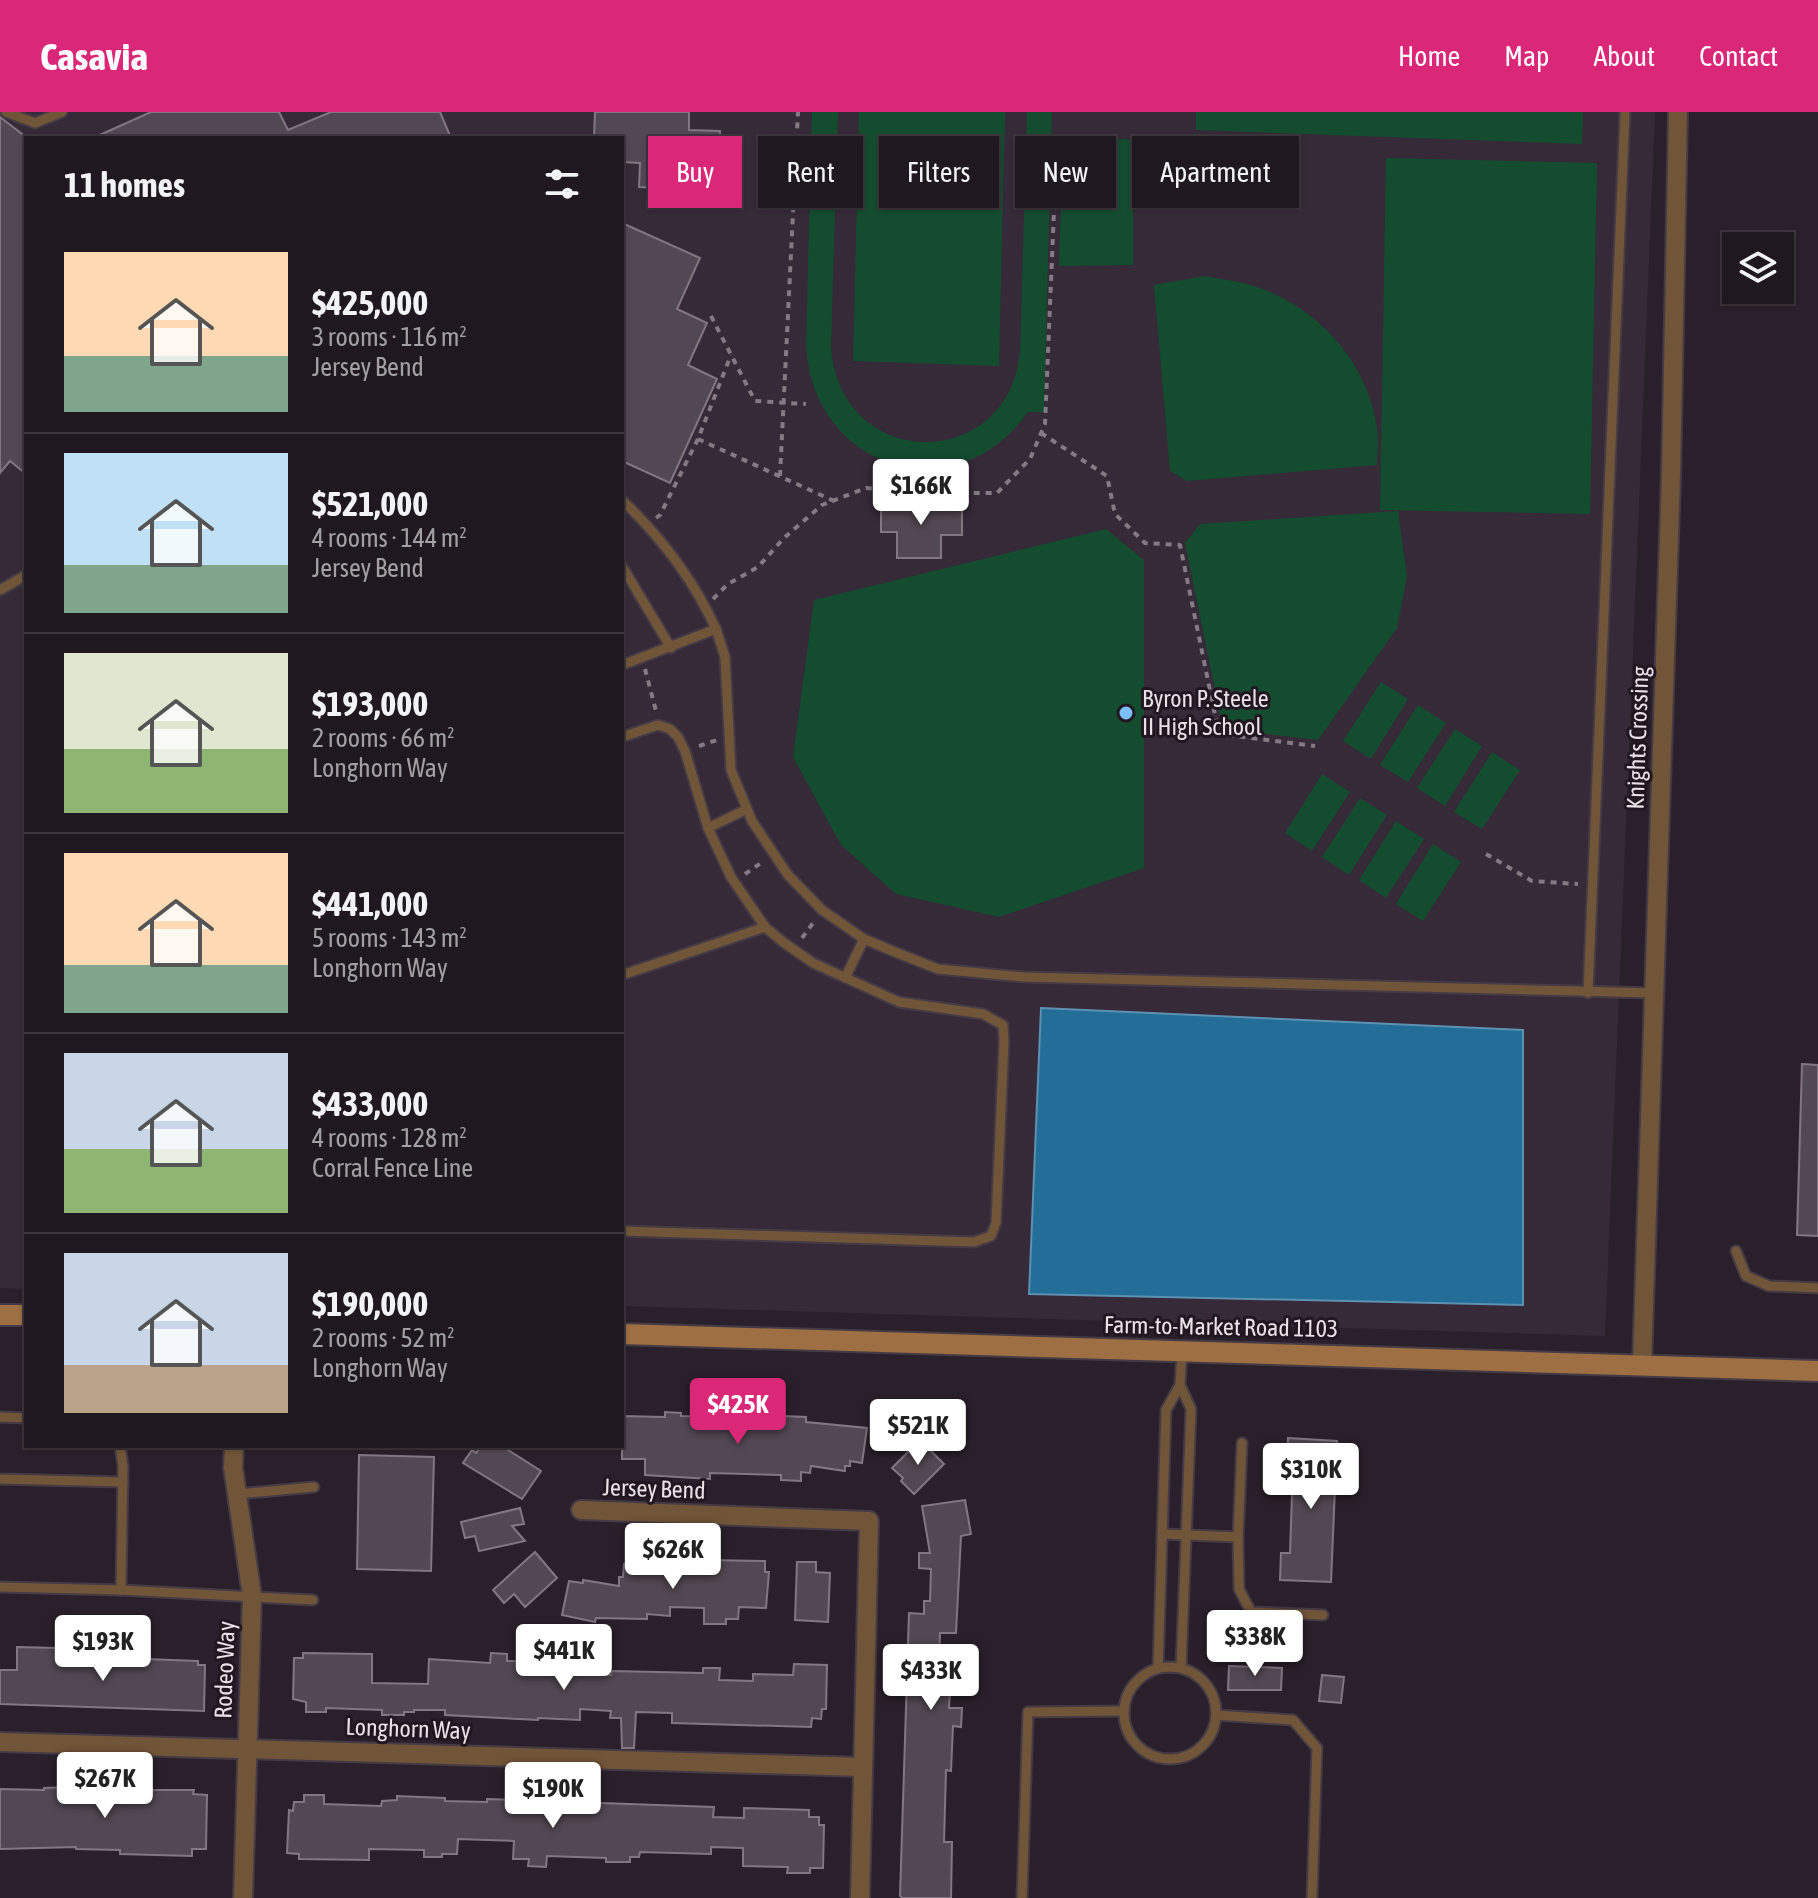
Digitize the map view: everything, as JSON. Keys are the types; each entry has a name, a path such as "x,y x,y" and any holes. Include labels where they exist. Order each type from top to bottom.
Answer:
{"main road":[{"path":"0,1315 24,1315"},
{"name":"Farm-to-Market Road 1103","path":"624,1334 1818,1371"}],"street":[{"name":"Knights Crossing","path":"1642,1365 1671,475 1678,112"},
{"name":"Rodeo Way","path":"234,1448 233,1467 252,1596 243,1898"},
{"name":"Jersey Bend","path":"581,1510 869,1521 862,1767"},
{"name":"Longhorn Way","path":"0,1742 862,1767"},
{"path":"860,1898 862,1767"}],"lane":[{"path":"6,112 35,123 62,112"},
{"path":"1588,993 1625,112"},
{"path":"624,502 648,525 705,606 716,629 725,657 731,770 752,821 788,875 822,910 864,939 938,969 1023,977 1654,993"},
{"path":"624,569 671,648"},
{"path":"0,590 24,576"},
{"path":"624,664 716,629"},
{"path":"624,736 658,725 670,729 678,737 708,828 731,877 765,927 795,951 813,963 899,1002 983,1014 1003,1025 996,1223 991,1236 974,1242 624,1231"},
{"path":"708,828 747,809"},
{"path":"624,974 765,927"},
{"path":"845,978 864,939"},
{"path":"1736,1251 1746,1276 1769,1286 1818,1288"},
{"path":"1158,1668 1166,1410 1180,1385 1182,1351"},
{"path":"1180,1385 1191,1409 1181,1668"},
{"path":"0,1417 24,1418"},
{"path":"1242,1443 1239,1589 1251,1612 1323,1615"},
{"path":"120,1448 123,1482 121,1590"},
{"path":"0,1479 123,1482"},
{"path":"238,1494 314,1487"},
{"path":"1163,1534 1238,1537"},
{"path":"0,1587 313,1600"},
{"path":"1158,1668 1181,1668 1201,1678 1211,1691 1216,1715 1210,1737 1199,1749 1185,1757 1169,1759 1154,1756 1131,1739 1123,1711 1126,1696 1133,1683 1144,1674 1158,1668"},
{"path":"1022,1898 1028,1712 1123,1711"},
{"path":"1216,1715 1293,1720 1317,1748 1312,1898"}],"path":[{"path":"780,476 798,112"},
{"path":"705,606 728,584 758,567 784,538 822,505 866,488 922,493 997,493 1030,459 1045,424 1054,208"},
{"path":"711,316 755,401 806,404"},
{"path":"648,525 660,515 698,439 731,355"},
{"path":"1041,433 1107,476 1115,514 1145,543 1180,545 1219,734 1315,746"},
{"path":"698,439 834,501"},
{"path":"642,658 658,725"},
{"path":"685,751 728,736"},
{"path":"731,877 747,873 774,854"},
{"path":"1486,854 1532,881 1593,885"},
{"path":"795,951 822,910"}],"shaded area":[{"name":"Byron P. Steele II High School","path":"0,112 1655,112 1605,1336 624,1306 624,136 24,136 24,1289 0,1288"}],"green space":[{"path":"812,112 838,112 837,136 811,136"},
{"path":"859,112 1005,112 999,366 853,361 857,208 863,208 863,136 858,136"},
{"path":"1027,112 1052,112 1051,136 1026,136"},
{"path":"1196,112 1583,112 1582,144 1196,130"},
{"path":"1116,139 1132,140 1133,265 1059,266 1061,208 1116,208"},
{"path":"1386,158 1597,163 1590,514 1380,510"},
{"path":"810,208 835,208 831,346 841,387 862,417 891,435 924,442 957,437 986,421 1009,392 1020,352 1024,208 1049,208 1044,412 1028,412 998,444 964,462 928,469 892,464 860,448 833,422 814,388 806,345"},
{"path":"1205,276 1248,284 1277,295 1299,307 1336,340 1351,359 1372,404 1378,433 1377,465 1187,481 1170,471 1154,285"},
{"path":"1398,511 1407,576 1397,628 1318,740 1223,729 1185,543 1200,524"},
{"path":"1106,529 1144,560 1144,868 999,917 896,894 841,845 793,757 814,600"},
{"path":"1381,682 1408,699 1371,759 1343,741"},
{"path":"1418,705 1446,723 1408,782 1380,765"},
{"path":"1455,729 1482,746 1445,806 1417,788"},
{"path":"1492,752 1520,770 1482,829 1454,812"},
{"path":"1322,774 1350,792 1312,851 1285,833"},
{"path":"1360,798 1387,815 1349,875 1322,857"},
{"path":"1396,821 1424,839 1386,898 1359,880"},
{"path":"1433,844 1461,862 1423,921 1396,904"}],"water":[{"path":"1041,1008 1523,1030 1523,1305 1029,1294"}],"building":[{"path":"151,112 279,112 288,130 331,112 440,112 450,136 97,136"},
{"path":"595,112 689,112 689,130 720,131 720,136 648,136 648,187 639,187 640,163 624,162 624,136 594,136"},
{"path":"0,117 25,136 24,472 10,461 0,473"},
{"path":"624,224 700,258 677,309 707,323 688,365 717,379 670,483 624,462"},
{"path":"881,504 962,505 962,535 941,535 941,558 897,558 897,532 881,532"},
{"path":"1802,1064 1818,1065 1818,1236 1797,1235"},
{"path":"665,1412 681,1413 681,1416 726,1417 726,1423 783,1424 783,1416 806,1417 806,1422 867,1428 862,1463 850,1461 845,1471 811,1466 810,1473 801,1472 801,1481 781,1480 781,1475 710,1473 710,1479 645,1475 645,1459 622,1459 624,1416 665,1417"},
{"path":"1288,1438 1337,1441 1331,1582 1280,1580 1281,1553 1290,1553 1293,1465 1287,1464"},
{"path":"920,1440 944,1464 914,1494 892,1468"},
{"path":"480,1448 505,1448 541,1471 522,1499 463,1463 472,1450 476,1453"},
{"path":"359,1455 434,1457 431,1571 357,1569"},
{"path":"965,1500 971,1534 961,1536 956,1633 940,1633 938,1690 950,1691 949,1708 962,1708 961,1727 953,1726 951,1771 946,1770 944,1842 952,1842 951,1898 903,1898 900,1896 909,1613 924,1614 924,1601 930,1601 931,1569 919,1568 919,1553 930,1553 922,1506"},
{"path":"520,1508 524,1524 512,1526 525,1541 479,1551 475,1536 465,1538 461,1522"},
{"path":"535,1552 557,1578 525,1607 514,1594 504,1603 493,1590"},
{"path":"660,1559 676,1559 675,1565 706,1566 706,1560 765,1561 765,1572 769,1572 766,1608 739,1607 738,1619 726,1619 726,1624 704,1624 704,1608 670,1607 670,1616 647,1614 647,1619 596,1618 595,1622 562,1615 569,1581 619,1586 624,1564 660,1565"},
{"path":"797,1562 816,1562 816,1572 830,1573 828,1622 795,1620"},
{"path":"17,1647 57,1648 56,1662 120,1665 120,1658 198,1661 198,1665 205,1665 204,1711 0,1704 0,1670 17,1670"},
{"path":"303,1653 372,1654 372,1683 428,1684 429,1659 490,1663 491,1653 507,1654 507,1661 554,1662 554,1672 611,1675 612,1671 703,1673 703,1668 720,1668 719,1680 753,1681 753,1674 793,1675 794,1664 827,1665 826,1709 822,1709 821,1719 812,1718 811,1727 672,1723 672,1713 636,1712 634,1748 622,1748 621,1718 610,1718 611,1711 580,1709 580,1720 445,1715 445,1710 414,1710 404,1712 404,1715 382,1715 382,1710 326,1708 326,1712 306,1712 306,1702 293,1699 294,1658 303,1658"},
{"path":"1229,1666 1282,1668 1281,1690 1228,1690"},
{"path":"1322,1675 1344,1677 1341,1703 1319,1701"},
{"path":"72,1787 94,1790 194,1790 193,1794 207,1795 206,1849 192,1849 192,1856 120,1854 120,1850 76,1847 0,1849 0,1789"},
{"path":"304,1795 324,1795 324,1804 381,1806 382,1801 397,1800 397,1796 445,1798 445,1801 487,1802 487,1799 714,1807 713,1817 744,1818 744,1808 809,1810 809,1817 819,1817 819,1825 824,1825 823,1868 810,1868 810,1873 787,1873 788,1867 743,1866 743,1848 711,1847 711,1854 640,1852 639,1857 630,1857 630,1862 547,1856 546,1867 528,1866 529,1859 513,1859 514,1841 458,1839 457,1854 442,1854 442,1857 424,1857 424,1850 369,1849 369,1860 299,1859 299,1854 287,1853 289,1810 293,1811 294,1802 304,1802"}],"place":[{"name":"Byron P. Steele II High School","path":"1126,713"}]}
